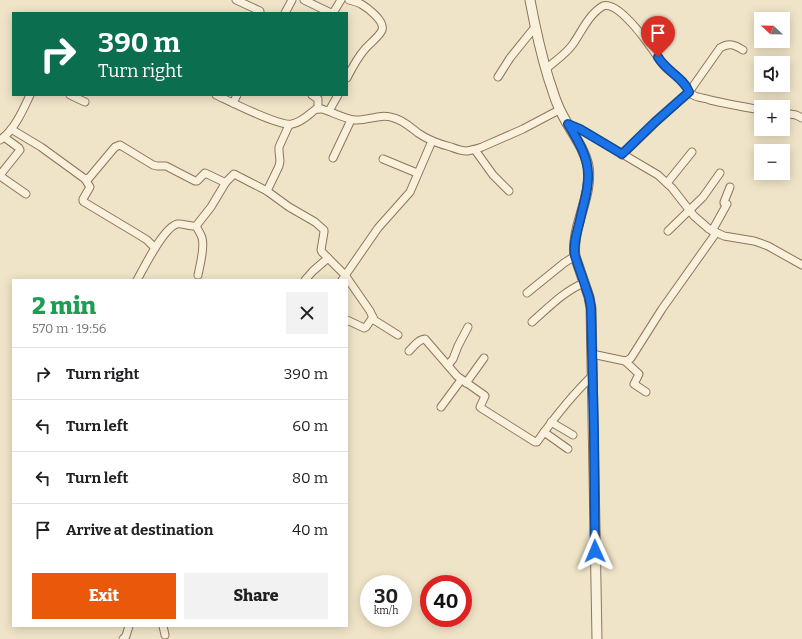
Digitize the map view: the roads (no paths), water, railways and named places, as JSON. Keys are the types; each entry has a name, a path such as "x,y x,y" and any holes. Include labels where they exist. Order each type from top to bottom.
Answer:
{"street":[{"path":"236,0 260,12"},
{"path":"286,12 292,0"},
{"path":"304,0 330,12"},
{"path":"333,12 341,0"},
{"path":"348,76 357,61 380,32 382,26 374,14 363,5 349,0"},
{"path":"530,0 535,27 556,102 559,110 575,135 586,158 588,167 587,188 574,250 591,308 597,639"},
{"path":"546,68 570,48 594,12 605,4 609,4 613,5 640,31 661,62 686,85 689,92 703,98 754,109"},
{"path":"498,78 510,58 535,27"},
{"path":"622,154 689,92 720,48 729,44 743,50"},
{"path":"26,194 0,175 20,150 2,138 12,129 29,96"},
{"path":"72,96 85,102"},
{"path":"218,96 260,115 289,125 298,123 316,109 329,111 351,120 361,120 381,116 395,118 402,121 432,142 462,150 475,150 524,129 559,110"},
{"path":"233,103 236,96"},
{"path":"314,96 318,99 318,109"},
{"path":"329,111 337,96"},
{"path":"790,114 802,118"},
{"path":"333,158 351,120"},
{"path":"568,124 580,129 653,172 667,183 689,210 705,226 714,232 764,244 802,265"},
{"path":"267,191 279,166 279,151 289,125"},
{"path":"12,129 41,147 85,179 90,187 83,199 84,202 140,235 155,248"},
{"path":"196,226 211,208 226,182 234,174 267,191 289,207 315,222 324,230 321,250 343,277 378,228 410,192 417,173 432,142"},
{"path":"85,179 89,178 115,147 120,145 152,165 166,166 195,181 197,181 205,173 226,182"},
{"path":"475,150 493,175 509,191"},
{"path":"667,183 692,152"},
{"path":"383,159 417,173"},
{"path":"668,230 702,197 720,173"},
{"path":"625,361 631,358 714,232 727,204 724,202 730,187"},
{"path":"138,279 155,248 164,235 173,226 182,224 196,226"},
{"path":"196,226 202,237 203,245 198,274"},
{"path":"527,293 575,256"},
{"path":"306,279 328,258"},
{"path":"532,322 567,292 584,282"},
{"path":"348,283 370,311 374,320 398,335"},
{"path":"348,320 364,328 373,317"},
{"path":"448,365 453,359 468,327"},
{"path":"409,351 423,338 425,339 456,376 485,396 480,407 481,408 533,441 537,442 551,422 579,388 593,375"},
{"path":"592,354 625,361 639,374 634,384 646,392"},
{"path":"441,407 484,358"},
{"path":"551,422 573,435"},
{"path":"544,432 568,449"},
{"path":"123,639 130,627"},
{"path":"163,627 165,635"}]}
